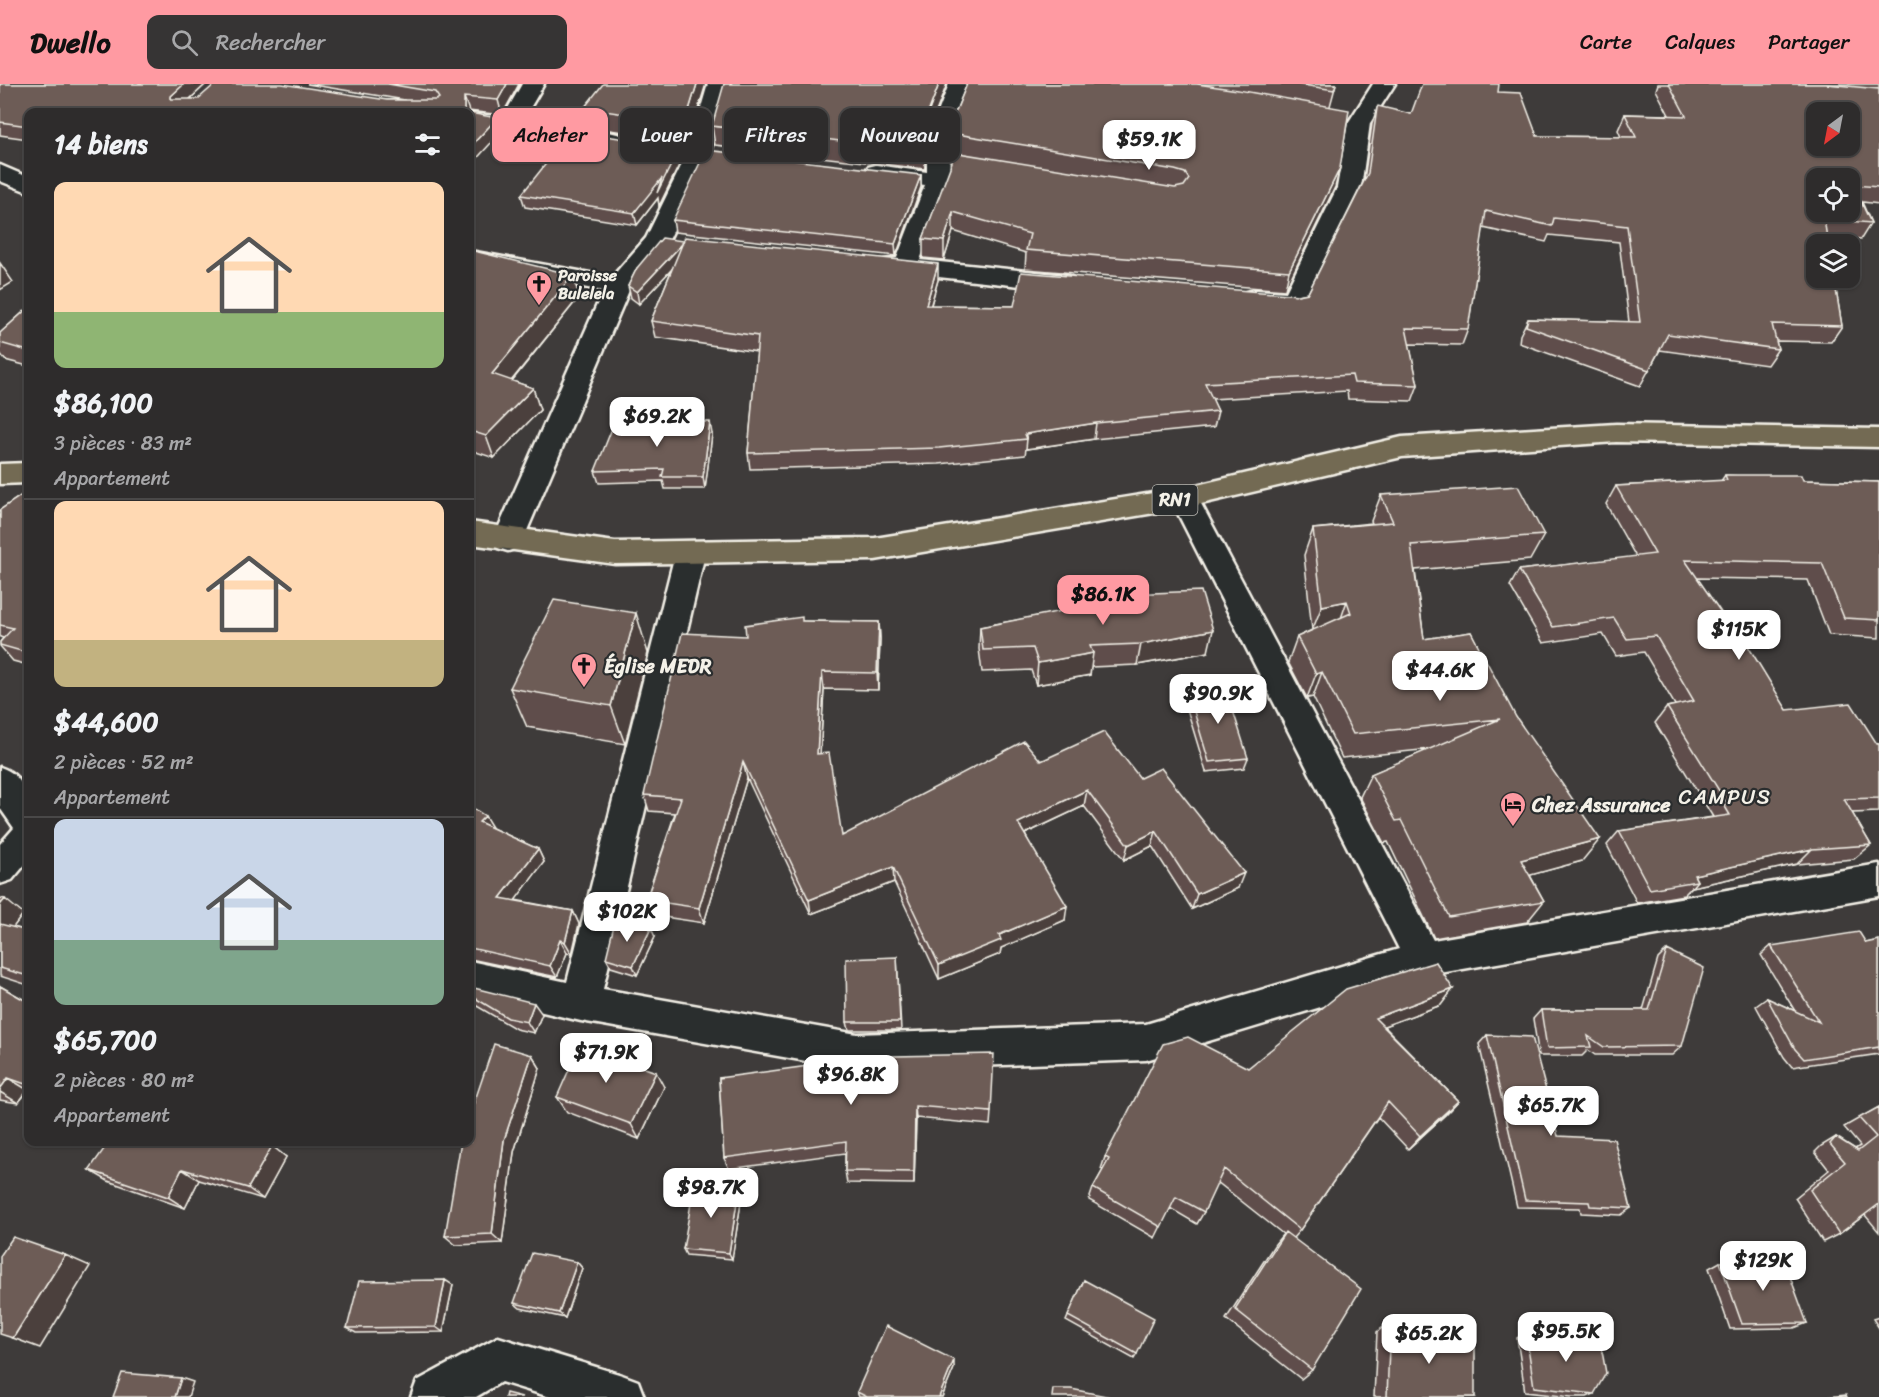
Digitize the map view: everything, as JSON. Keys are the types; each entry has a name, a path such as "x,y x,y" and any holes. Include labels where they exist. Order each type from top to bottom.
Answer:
{"highway":[{"name":"RN1","path":"474,534 615,553 690,554 875,549 1184,498 1402,447 1616,433 1879,438"}],"street":[{"path":"519,108 533,84"},
{"path":"508,540 618,286 669,241 700,152 719,84"},
{"path":"906,266 938,169 938,141 960,84"},
{"path":"1236,297 1294,301 1349,188 1347,121 1384,84"},
{"path":"474,120 492,122"},
{"path":"859,171 938,169 961,163"},
{"path":"0,172 24,183"},
{"path":"0,197 24,185"},
{"path":"474,259 618,286"},
{"path":"870,262 1084,285"},
{"path":"1184,498 1423,959"},
{"path":"581,1003 690,554"},
{"path":"0,781 24,814"},
{"path":"0,869 24,842"},
{"path":"474,979 581,1003 857,1052 1146,1042 1423,959 1879,880"},
{"path":"433,1397 498,1359 622,1397"}],"building":[{"path":"0,84 184,84 171,96 171,99 198,99 215,84 282,84 387,100 436,100 439,98 435,92 388,84 507,84 498,100 464,97 464,108 24,108 24,125 0,122"},
{"path":"603,84 697,84 690,108 620,108 620,113 608,112 608,108 584,108"},
{"path":"724,84 939,84 930,108 840,108 840,141 828,140 828,108 724,108 724,127 712,126"},
{"path":"967,84 1197,84 1349,110 1340,168 1289,271 1026,250 1030,234 953,212 944,241 923,239 952,162 960,162 960,153 1175,188 1184,186 1189,179 1185,173 1175,170 960,134 960,108 957,108"},
{"path":"1296,84 1336,84 1334,90"},
{"path":"1422,84 1499,84 1498,92 1521,93 1537,136 1636,137 1625,114 1686,116 1669,84 1826,84 1879,89 1879,187 1860,186 1860,168 1806,168 1806,222 1824,222 1826,234 1806,234 1806,288 1836,288 1842,326 1772,324 1778,349 1668,334 1649,370 1526,326 1528,319 1640,322 1627,226 1554,218 1552,226 1486,211 1468,329 1406,328 1418,385 1354,383 1352,375 1205,383 1218,411 1096,423 1025,434 1027,439 939,448 748,453 758,336 651,321 685,237 938,264 926,305 1014,306 1021,272 1298,295 1308,293 1368,173 1378,106 1411,114"},
{"path":"474,114 492,117 492,123 474,143"},
{"path":"608,136 620,138 620,162 672,162 657,193 662,178 634,213 521,195 547,162 608,162"},
{"path":"712,151 724,152 724,162 809,162 921,175 895,244 673,220 700,162 712,162"},
{"path":"1860,200 1871,223 1859,222"},
{"path":"662,238 683,241 637,292 628,286 637,268"},
{"path":"474,251 573,275 492,374 533,388 486,436 474,432"},
{"path":"24,312 24,350 0,343 0,333"},
{"path":"615,421 710,422 703,477 662,477 664,469 595,471"},
{"path":"1725,475 1801,475 1803,480 1879,482 1879,620 1844,618 1822,563 1685,560 1744,646 1748,646 1787,710 1851,703 1879,744 1879,798 1844,799 1871,845 1812,849 1694,875 1697,881 1650,889 1619,831 1730,815 1724,805 1728,805 1667,707 1694,701 1656,636 1627,639 1614,618 1553,627 1519,570 1655,554 1616,486 1727,480"},
{"path":"1518,486 1544,535 1411,545 1424,639 1471,632 1516,717 1600,839 1521,860 1544,901 1449,917 1401,820 1396,821 1371,774 1500,719 1353,734 1322,672 1316,674 1297,637 1351,613 1347,601 1322,606 1313,529 1393,522 1381,495"},
{"path":"24,494 24,652 0,645 0,642 13,628 0,625 0,510"},
{"path":"1201,591 1213,630 1141,644 1090,646 1093,653 1038,663 1033,648 983,650 980,627 1129,598 1129,594"},
{"path":"554,600 636,613 611,706 510,688"},
{"path":"802,617 802,621 879,622 877,673 822,672 817,754 829,753 842,836 1024,741 1041,761 1104,732 1140,778 1161,768 1244,873 1197,894 1156,831 1128,845 1087,790 1018,823 1067,906 999,935 1001,940 939,965 893,867 809,900 743,762 699,908 646,900 681,798 644,795 682,633 746,636 745,625"},
{"path":"1224,682 1248,758 1209,762 1190,698"},
{"path":"474,809 485,816 479,822 538,849 500,898 573,911 565,942 560,940 550,966 474,949"},
{"path":"615,921 651,928 633,966 606,958"},
{"path":"0,924 24,930 24,975 0,968"},
{"path":"1859,932 1866,943 1879,940 1879,1047 1804,1059 1795,1049 1767,998 1819,1022 1771,946"},
{"path":"1667,950 1704,968 1682,1046 1604,1047 1588,1036 1591,1047 1547,1048 1541,1010 1649,1010"},
{"path":"897,957 900,1022 847,1022 846,959"},
{"path":"1436,962 1453,989 1375,1018 1458,1101 1420,1136 1388,1102 1300,1230 1224,1169 1204,1212 1176,1197 1161,1227 1093,1188 1109,1159 1105,1157 1163,1044 1188,1037 1248,1068 1346,989"},
{"path":"0,986 24,1000 24,1084 8,1078 0,1089"},
{"path":"474,988 534,1003 527,1022 508,1018 474,997"},
{"path":"1487,1035 1532,1037 1558,1136 1614,1139 1631,1208 1590,1206 1589,1202 1525,1200"},
{"path":"494,1044 532,1055 504,1140 492,1234 445,1236 460,1146 474,1146 474,1103"},
{"path":"580,1045 656,1072 631,1124 557,1097"},
{"path":"994,1054 991,1112 915,1106 914,1172 845,1171 846,1141 724,1158 719,1078 845,1061 845,1057"},
{"path":"1879,1107 1879,1204 1839,1234 1810,1190 1845,1162 1830,1144 1836,1137 1858,1151 1876,1137 1859,1118"},
{"path":"106,1146 272,1146 248,1188 182,1169 168,1197 89,1170"},
{"path":"694,1186 739,1189 729,1253 683,1249"},
{"path":"1285,1232 1361,1289 1312,1370 1235,1309"},
{"path":"13,1237 65,1255 13,1338 0,1334 0,1256"},
{"path":"532,1253 577,1262 559,1313 514,1303"},
{"path":"1784,1260 1807,1323 1742,1324 1720,1262"},
{"path":"445,1280 436,1327 347,1328 359,1281"},
{"path":"1084,1280 1154,1318 1137,1354 1068,1316"},
{"path":"1390,1322 1475,1345 1475,1397 1387,1397"},
{"path":"886,1326 954,1360 939,1397 867,1397 857,1392"},
{"path":"1526,1333 1600,1340 1606,1373 1594,1394 1534,1387"},
{"path":"122,1373 181,1378 175,1397 113,1397"},
{"path":"1053,1389 1071,1389 1111,1397 1052,1397"},
{"path":"506,1393 522,1397 505,1397"}],"place":[{"name":"Paroisse Bulelela","path":"539,307"},
{"name":"Église MEDR","path":"584,689"},
{"name":"Chez Assurance","path":"1513,828"}],"district":[{"name":"CAMPUS","path":"1725,797"}]}
